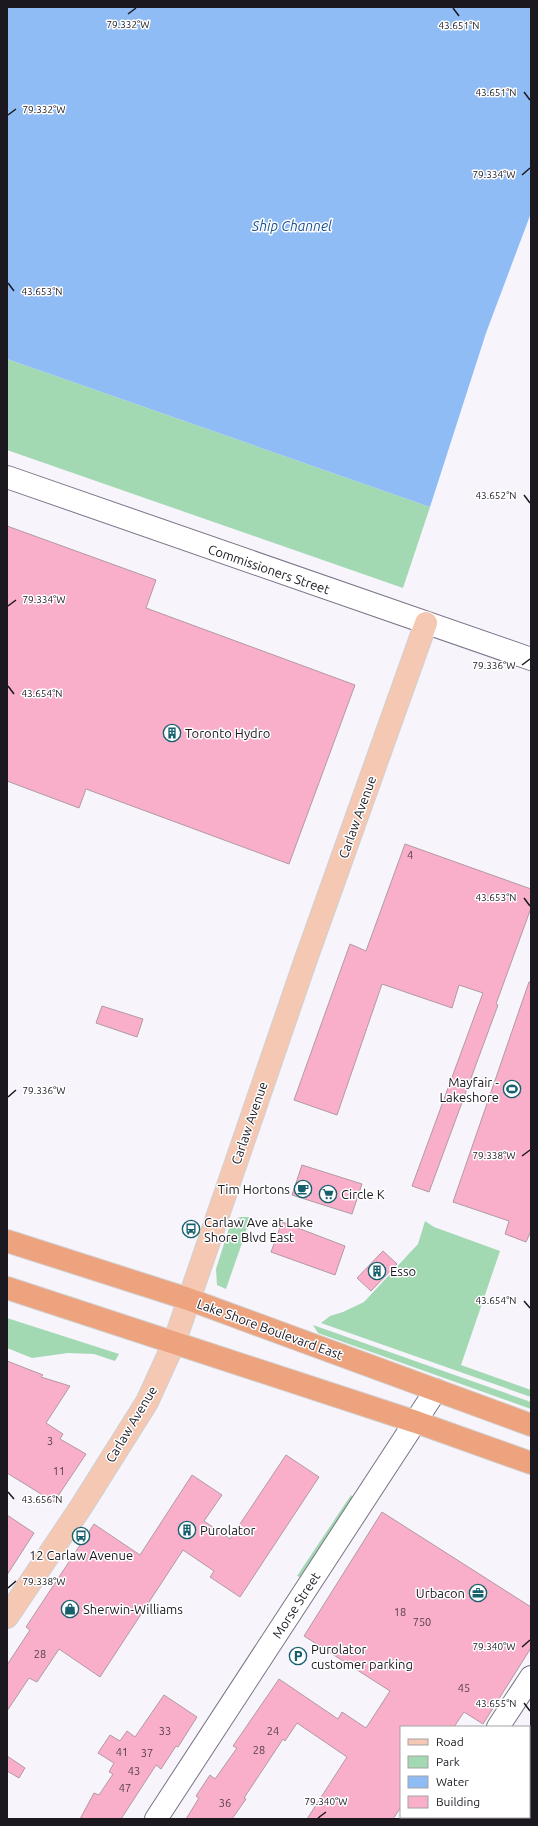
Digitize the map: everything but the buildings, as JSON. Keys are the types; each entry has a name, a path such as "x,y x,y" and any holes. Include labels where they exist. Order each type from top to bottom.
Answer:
{"highway":[{"name":"Lake Shore Boulevard East","path":"7,1241 188,1299 531,1425"},
{"path":"7,1288 416,1422 531,1463"}],"main road":[{"name":"Carlaw Avenue","path":"7,1617 81,1507 147,1402 174,1343 303,965 426,623"}],"street":[{"name":"Commissioners Street","path":"7,478 531,659"},
{"name":"Morse Street","path":"156,1819 436,1390"},
{"path":"499,1726 531,1677"}],"green space":[{"path":"7,359 430,507 403,588 7,450"},
{"path":"240,1217 251,1217 226,1289 217,1285 216,1269 231,1222"},
{"path":"425,1221 434,1227 500,1251 461,1365 531,1390 531,1397 321,1323 330,1316 343,1312 364,1302 418,1244"},
{"path":"7,1318 119,1354 115,1361 94,1354 68,1353 32,1358 7,1348"},
{"path":"313,1325 531,1402 531,1409 318,1333"},
{"path":"351,1495 353,1498 304,1578 297,1576"}],"water":[{"name":"Ship Channel","path":"7,7 531,7 531,213 486,333 430,507 7,359"}],"place":[{"name":"Toronto Hydro","path":"172,733"},
{"name":"Mayfair - Lakeshore","path":"512,1089"},
{"name":"Tim Hortons","path":"303,1189"},
{"name":"Circle K","path":"328,1194"},
{"name":"Carlaw Ave at Lake Shore Blvd East","path":"191,1229"},
{"name":"Esso","path":"377,1271"},
{"name":"Purolator","path":"187,1530"},
{"name":"12 Carlaw Avenue","path":"81,1536"},
{"name":"Urbacon","path":"478,1593"},
{"name":"Sherwin-Williams","path":"70,1609"},
{"name":"Purolator customer parking","path":"298,1656"}]}
